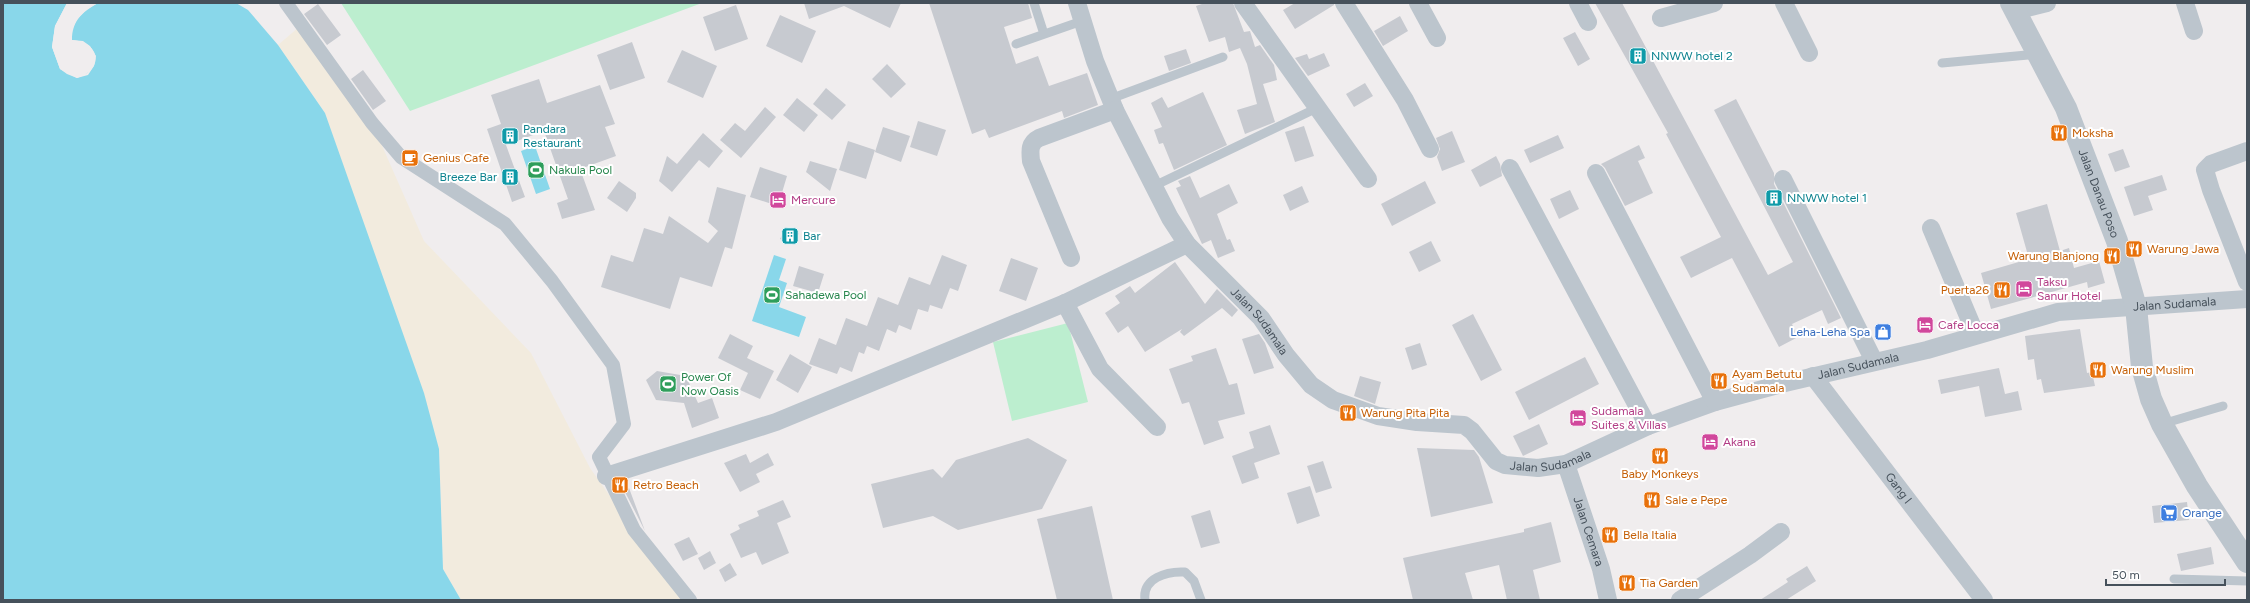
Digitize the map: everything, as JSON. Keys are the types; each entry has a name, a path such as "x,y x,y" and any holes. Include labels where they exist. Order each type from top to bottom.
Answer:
{"street":[{"path":"286,3 372,123 401,157 505,224 552,280 613,365 624,424 598,457 606,476 634,530 690,600"},
{"name":"Jalan Sudamala","path":"1077,3 1112,104 1170,218 1187,244 1256,312 1298,371 1311,385 1334,400 1378,416 1417,422 1464,425 1472,431 1496,461 1505,465 1538,468 1566,464 1648,426 1715,402 1874,361 1927,350 2058,312 2247,299"},
{"path":"1243,3 1368,179"},
{"path":"1344,3 1405,100 1430,149"},
{"path":"1418,3 1438,38"},
{"path":"1578,3 1588,22"},
{"path":"1661,18 1714,3"},
{"path":"1784,3 1809,53"},
{"path":"2013,7 2047,3"},
{"path":"2185,3 2194,31"},
{"name":"Jalan Danau Poso","path":"2013,7 2066,108 2117,241 2136,307 2142,367 2151,399 2162,424 2197,486 2247,562"},
{"path":"1071,258 1031,161 1030,149 1034,140 1112,104"},
{"path":"2247,151 2210,164 2205,170 2211,190 2247,282"},
{"path":"1510,168 1648,426"},
{"path":"1596,173 1715,402"},
{"path":"1783,179 1874,361"},
{"path":"1931,228 1976,335"},
{"path":"606,476 776,422 1065,303 1187,244"},
{"path":"1065,303 1100,369 1157,427"},
{"name":"Gang I","path":"1814,376 1984,600"},
{"name":"Jalan Cemara","path":"1566,464 1601,569 1608,600"},
{"path":"1680,600 1750,555 1781,532"}],"lane":[{"path":"1034,3 1044,34"},
{"path":"1016,44 1082,21"},
{"path":"1942,63 2038,54"},
{"path":"1112,104 1223,57"},
{"path":"1154,186 1317,108"},
{"path":"2162,424 2223,406"},
{"path":"1145,600 1144,591 1148,583 1175,571 1186,572 1194,581 1201,600"},
{"path":"2174,579 2247,581"}],"green space":[{"path":"341,3 702,3 410,111"},
{"path":"1068,323 1088,402 1012,421 993,342"}],"sand":[{"path":"306,21 372,123 424,241 531,353 590,468 634,530 690,600 461,600 459,597 443,569 439,449 325,113 278,45"}],"water":[{"path":"3,3 67,3 55,26 52,47 60,69 77,78 86,74 92,69 96,56 89,46 72,40 72,33 79,18 87,10 98,3 236,3 248,10 278,45 325,113 424,393 439,449 443,569 461,600 3,600"},
{"name":"Nakula Pool","path":"535,146 550,189 536,194 521,151"},
{"name":"Sahadewa Pool","path":"774,255 786,259 779,280 787,283 779,307 806,317 799,337 752,321"}],"pier":[{"path":"67,3 68,4 57,26 54,47 61,67 77,76 87,73 92,65 94,56 89,47 82,43 70,42 70,30 76,17 86,8 98,3 87,9 77,19 72,30 72,40 83,41 90,46 96,56 94,66 88,75 77,78 60,69 52,47 55,26"}],"building":[{"path":"804,3 901,3 890,28 844,6 809,19"},
{"path":"929,3 1028,3 1032,18 1004,27 1016,64 1038,56 1049,86 1087,73 1098,105 1064,118 1062,111 989,138 985,129 972,134"},
{"path":"1205,3 1233,3 1244,32 1250,31 1255,47 1260,45 1274,65 1277,80 1263,84 1275,122 1245,134 1237,110 1257,104 1247,64 1240,48 1229,52 1225,37 1209,42 1196,6"},
{"path":"1295,3 1334,3 1334,5 1295,29 1283,10"},
{"name":"NNWW hotel 1","path":"1595,3 1622,3 1768,275 1793,262 1714,110 1736,99 1774,173 1774,184 1841,318 1828,324 1822,310 1792,324 1798,337 1779,347 1732,258 1691,278 1680,257 1721,237 1666,134 1668,133"},
{"path":"318,4 341,35 327,45 304,14"},
{"path":"736,5 748,39 715,51 703,17"},
{"path":"780,15 816,31 802,63 766,46"},
{"path":"1400,16 1408,31 1383,46 1374,31"},
{"path":"1575,32 1590,59 1578,66 1563,38"},
{"path":"632,42 645,78 610,90 597,55"},
{"path":"1186,49 1191,63 1169,71 1164,56"},
{"path":"682,50 717,66 703,98 667,82"},
{"path":"1324,53 1330,66 1308,76 1295,58 1307,54 1309,59"},
{"path":"887,64 906,84 891,98 872,79"},
{"path":"363,70 386,101 373,110 351,79"},
{"path":"539,79 547,103 600,85 615,124 605,127 616,156 580,169 595,210 562,219 557,203 568,199 544,131 506,145 525,197 512,202 487,129 501,124 491,95"},
{"path":"1365,83 1373,96 1354,107 1346,94"},
{"path":"826,88 846,105 832,120 813,104"},
{"path":"1203,92 1227,145 1174,170 1163,143 1159,144 1154,130 1162,127 1151,103 1162,97 1168,108"},
{"path":"797,98 818,115 804,132 783,115"},
{"path":"765,107 776,117 741,158 720,140 735,123 745,131"},
{"path":"918,121 946,130 937,156 910,147"},
{"path":"1304,126 1314,156 1295,162 1285,132"},
{"path":"883,127 910,136 901,162 875,152"},
{"path":"1452,131 1465,162 1442,171 1437,157 1440,149 1436,138"},
{"path":"703,133 723,151 709,168 699,160 672,192 659,181 667,156 677,164"},
{"path":"1558,135 1564,148 1530,163 1524,150"},
{"path":"848,141 875,150 866,179 839,170"},
{"path":"1639,145 1645,158 1638,161 1653,193 1625,206 1605,168 1601,164"},
{"path":"2123,149 2130,167 2115,172 2108,154"},
{"path":"1496,156 1500,164 1502,176 1480,187 1471,170"},
{"path":"810,161 837,169 830,191 806,172"},
{"path":"760,167 787,176 778,206 750,197"},
{"path":"2162,175 2167,190 2148,196 2153,210 2134,216 2124,187"},
{"path":"1190,176 1200,198 1229,184 1238,203 1217,214 1227,240 1230,239 1235,251 1218,258 1211,240 1202,244 1176,188 1181,186 1178,181"},
{"path":"619,181 636,193 636,198 627,212 607,198"},
{"path":"1425,181 1436,203 1392,226 1381,204"},
{"path":"1302,186 1309,202 1290,211 1283,195"},
{"path":"717,187 746,195 732,249 725,247 712,287 680,277 670,309 601,287 611,255 633,262 644,228 663,234 669,216 708,243 718,231 708,222"},
{"path":"1570,190 1579,209 1559,219 1550,199"},
{"path":"2047,204 2060,251 2069,248 2074,268 2099,261 2105,283 2088,288 2087,282 1991,309 1981,273 2029,259 2016,213"},
{"name":"Bar","path":"786,227 799,233 794,245 780,239"},
{"path":"1431,241 1441,261 1419,272 1409,252"},
{"path":"942,255 967,265 958,291 950,288 942,309 930,305 928,312 918,309 911,330 899,325 896,333 887,329 879,351 867,346 864,354 859,352 852,372 840,367 837,374 809,364 819,338 836,345 846,318 867,326 878,297 898,305 909,277 930,285"},
{"path":"1011,258 1038,268 1026,301 999,291"},
{"path":"1175,262 1205,304 1217,289 1238,310 1232,317 1222,308 1184,336 1180,332 1182,329 1145,352 1128,326 1118,333 1105,313 1120,303 1115,296 1130,286 1135,293"},
{"path":"799,266 824,274 818,293 793,286"},
{"path":"1473,314 1502,370 1481,381 1452,325"},
{"path":"2080,329 2087,373 2092,372 2095,386 2044,393 2041,379 2037,380 2034,359 2028,360 2025,336"},
{"path":"730,334 753,346 747,358 774,371 760,399 740,390 748,373 718,358"},
{"path":"1259,334 1265,343 1274,368 1254,374 1242,339"},
{"path":"1420,343 1427,365 1412,370 1405,348"},
{"path":"1216,348 1229,385 1237,383 1245,414 1218,421 1224,438 1204,445 1189,402 1182,404 1169,369 1193,361 1191,356"},
{"path":"790,354 812,367 798,393 776,380"},
{"path":"1585,357 1599,384 1529,420 1515,392"},
{"path":"1999,368 2005,394 2018,391 2022,410 1985,417 1979,386 1941,394 1938,380"},
{"path":"657,371 686,376 698,403 712,398 719,418 692,428 684,403 656,400 646,380"},
{"path":"1360,376 1381,382 1375,404 1354,396"},
{"path":"1539,424 1548,444 1523,456 1513,436"},
{"path":"1270,425 1280,454 1254,463 1259,478 1242,484 1232,456 1254,448 1249,432"},
{"path":"1028,438 1067,460 1042,509 958,530 933,516 883,528 871,484 933,469 942,478 956,460"},
{"path":"1417,448 1474,450 1479,457 1493,503 1431,517"},
{"path":"768,453 774,465 756,474 760,482 740,492 724,463 746,454 750,463"},
{"path":"1323,461 1332,488 1316,493 1307,466"},
{"path":"1310,486 1320,516 1297,524 1287,493"},
{"path":"629,488 645,531 624,490"},
{"path":"783,500 791,517 777,523 789,553 762,565 756,552 741,558 730,534 740,529 738,525 759,516 757,511"},
{"path":"2187,502 2189,520 2154,523 2152,506"},
{"path":"1092,506 1113,600 1057,600 1037,519"},
{"path":"1210,510 1220,543 1201,548 1191,516"},
{"path":"1551,522 1561,562 1533,570 1540,600 1507,600 1499,565 1465,573 1473,600 1413,600 1403,558 1524,532 1524,529"},
{"path":"689,537 698,554 683,561 674,544"},
{"path":"2211,547 2214,564 2181,571 2177,554"},
{"path":"710,551 716,563 704,570 698,558"},
{"path":"730,563 737,575 725,582 719,570"},
{"path":"1807,566 1816,581 1786,600 1760,600 1788,582 1786,579"}],"place":[{"name":"NNWW hotel 2","path":"1638,56"},
{"name":"Moksha","path":"2059,133"},
{"name":"Pandara Restaurant","path":"510,136"},
{"name":"Genius Cafe","path":"410,158"},
{"name":"Nakula Pool","path":"536,170"},
{"name":"Breeze Bar","path":"510,177"},
{"name":"NNWW hotel 1","path":"1774,198"},
{"name":"Mercure","path":"778,200"},
{"name":"Bar","path":"790,236"},
{"name":"Warung Jawa","path":"2134,249"},
{"name":"Warung Blanjong","path":"2112,256"},
{"name":"Taksu Sanur Hotel","path":"2024,289"},
{"name":"Puerta26","path":"2002,290"},
{"name":"Sahadewa Pool","path":"772,295"},
{"name":"Cafe Locca","path":"1925,325"},
{"name":"Leha-Leha Spa","path":"1883,332"},
{"name":"Warung Muslim","path":"2098,370"},
{"name":"Ayam Betutu Sudamala","path":"1719,381"},
{"name":"Power Of Now Oasis","path":"668,384"},
{"name":"Warung Pita Pita","path":"1348,413"},
{"name":"Sudamala Suites & Villas","path":"1578,418"},
{"name":"Akana","path":"1710,442"},
{"name":"Baby Monkeys","path":"1660,456"},
{"name":"Retro Beach","path":"620,485"},
{"name":"Sale e Pepe","path":"1652,500"},
{"name":"Orange","path":"2169,513"},
{"name":"Bella Italia","path":"1610,535"},
{"name":"Tia Garden","path":"1627,583"}]}
